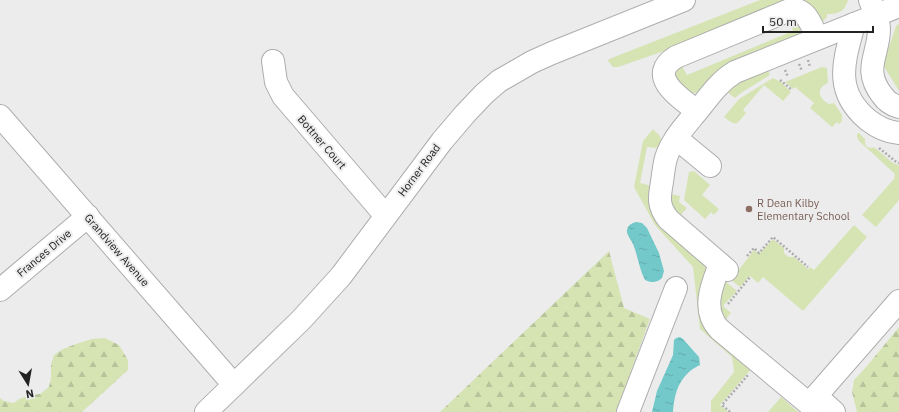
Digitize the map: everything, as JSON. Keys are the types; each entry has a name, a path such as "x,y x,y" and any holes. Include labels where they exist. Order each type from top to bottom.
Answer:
{"street":[{"name":"Horner Road","path":"206,412 301,320 341,276 385,215 442,141 484,94 499,81 532,62 552,53 684,0"},
{"path":"899,6 873,8 854,24 742,69 727,77 716,88 676,138 666,156 660,191 662,210 668,220 723,267 711,289 709,296 711,318 718,328 809,404 899,301"},
{"path":"873,8 879,29 872,63 873,78 884,98 891,104 899,107"},
{"path":"697,111 671,90 666,83 664,74 665,67 667,63 676,57 792,9 801,11 806,15 818,38"},
{"path":"854,24 846,51 844,66 845,86 851,101 872,123 893,133 899,133"},
{"name":"Bottner Court","path":"273,61 276,82 283,96 385,215"},
{"name":"Grandview Avenue","path":"0,116 234,385"},
{"path":"676,138 710,166"},
{"name":"Frances Drive","path":"0,290 88,216"},
{"path":"628,412 675,303"},
{"path":"816,396 834,412"}],"path":[{"path":"780,80 792,90"},
{"path":"875,144 895,162 899,163"},
{"path":"747,256 754,248 759,253 773,237 808,268"},
{"path":"725,307 750,276"},
{"path":"730,412 722,405 759,362"}],"green space":[{"path":"760,0 790,0 670,49 618,67 613,67 608,61 609,59"},
{"path":"802,0 848,0 843,10 834,14 827,14 827,17 823,21 809,4"},
{"path":"796,18 801,28 798,34 699,92 691,93 682,86 674,76 675,68 682,66 687,75 793,31 790,21"},
{"path":"899,24 899,91 883,65 896,26"},
{"path":"822,67 827,68 828,83 820,90 821,96 825,102 829,104 834,103 842,115 842,121 839,124 837,122 832,127 810,108 814,103 795,87 793,89 785,82"},
{"path":"767,68 770,75 735,98 727,92 731,85"},
{"path":"773,78 781,82 791,92 783,101 764,85 743,110 746,113 738,122 734,123 724,117 739,99"},
{"path":"653,129 661,139 657,148 647,147 640,183 650,186 708,266 703,289 753,367 720,405 728,412 711,412 711,401 734,372 732,357 700,329 693,267 655,225 634,187 643,141"},
{"path":"859,133 865,139 865,144 867,147 874,147 893,163 899,165 899,200 876,227 862,215 894,179 895,174 859,141 857,134"},
{"path":"694,171 710,185 702,195 719,209 714,215 711,212 705,219 684,200 689,172"},
{"path":"671,194 680,196 679,202 687,208 680,216 675,214 669,196"},
{"path":"854,225 867,237 803,311 763,277 758,283 750,276 740,287 731,280 754,250 759,254 772,240 784,248 784,253 789,257 794,257 808,269 810,267 814,270"},
{"path":"609,251 624,308 650,319 616,412 440,412"},
{"path":"725,281 737,291 723,306 731,313 723,323 716,295"},
{"path":"899,327 899,412 857,412 852,392 854,380"},
{"path":"105,338 119,345 128,360 128,370 82,412 0,412 0,398 4,401 14,403 19,399 30,395 40,394 49,387 51,364 54,355 63,349 76,344 92,339"},
{"path":"781,397 798,412 768,412"}],"water":[{"path":"636,222 642,223 647,228 659,253 664,271 662,278 656,282 649,282 645,280 633,244 627,233 628,227"},
{"path":"680,337 699,357 700,365 685,376 679,386 675,396 673,412 652,412 657,391 673,355 674,340"}],"place":[{"name":"R Dean Kilby Elementary School","path":"749,209"}]}
